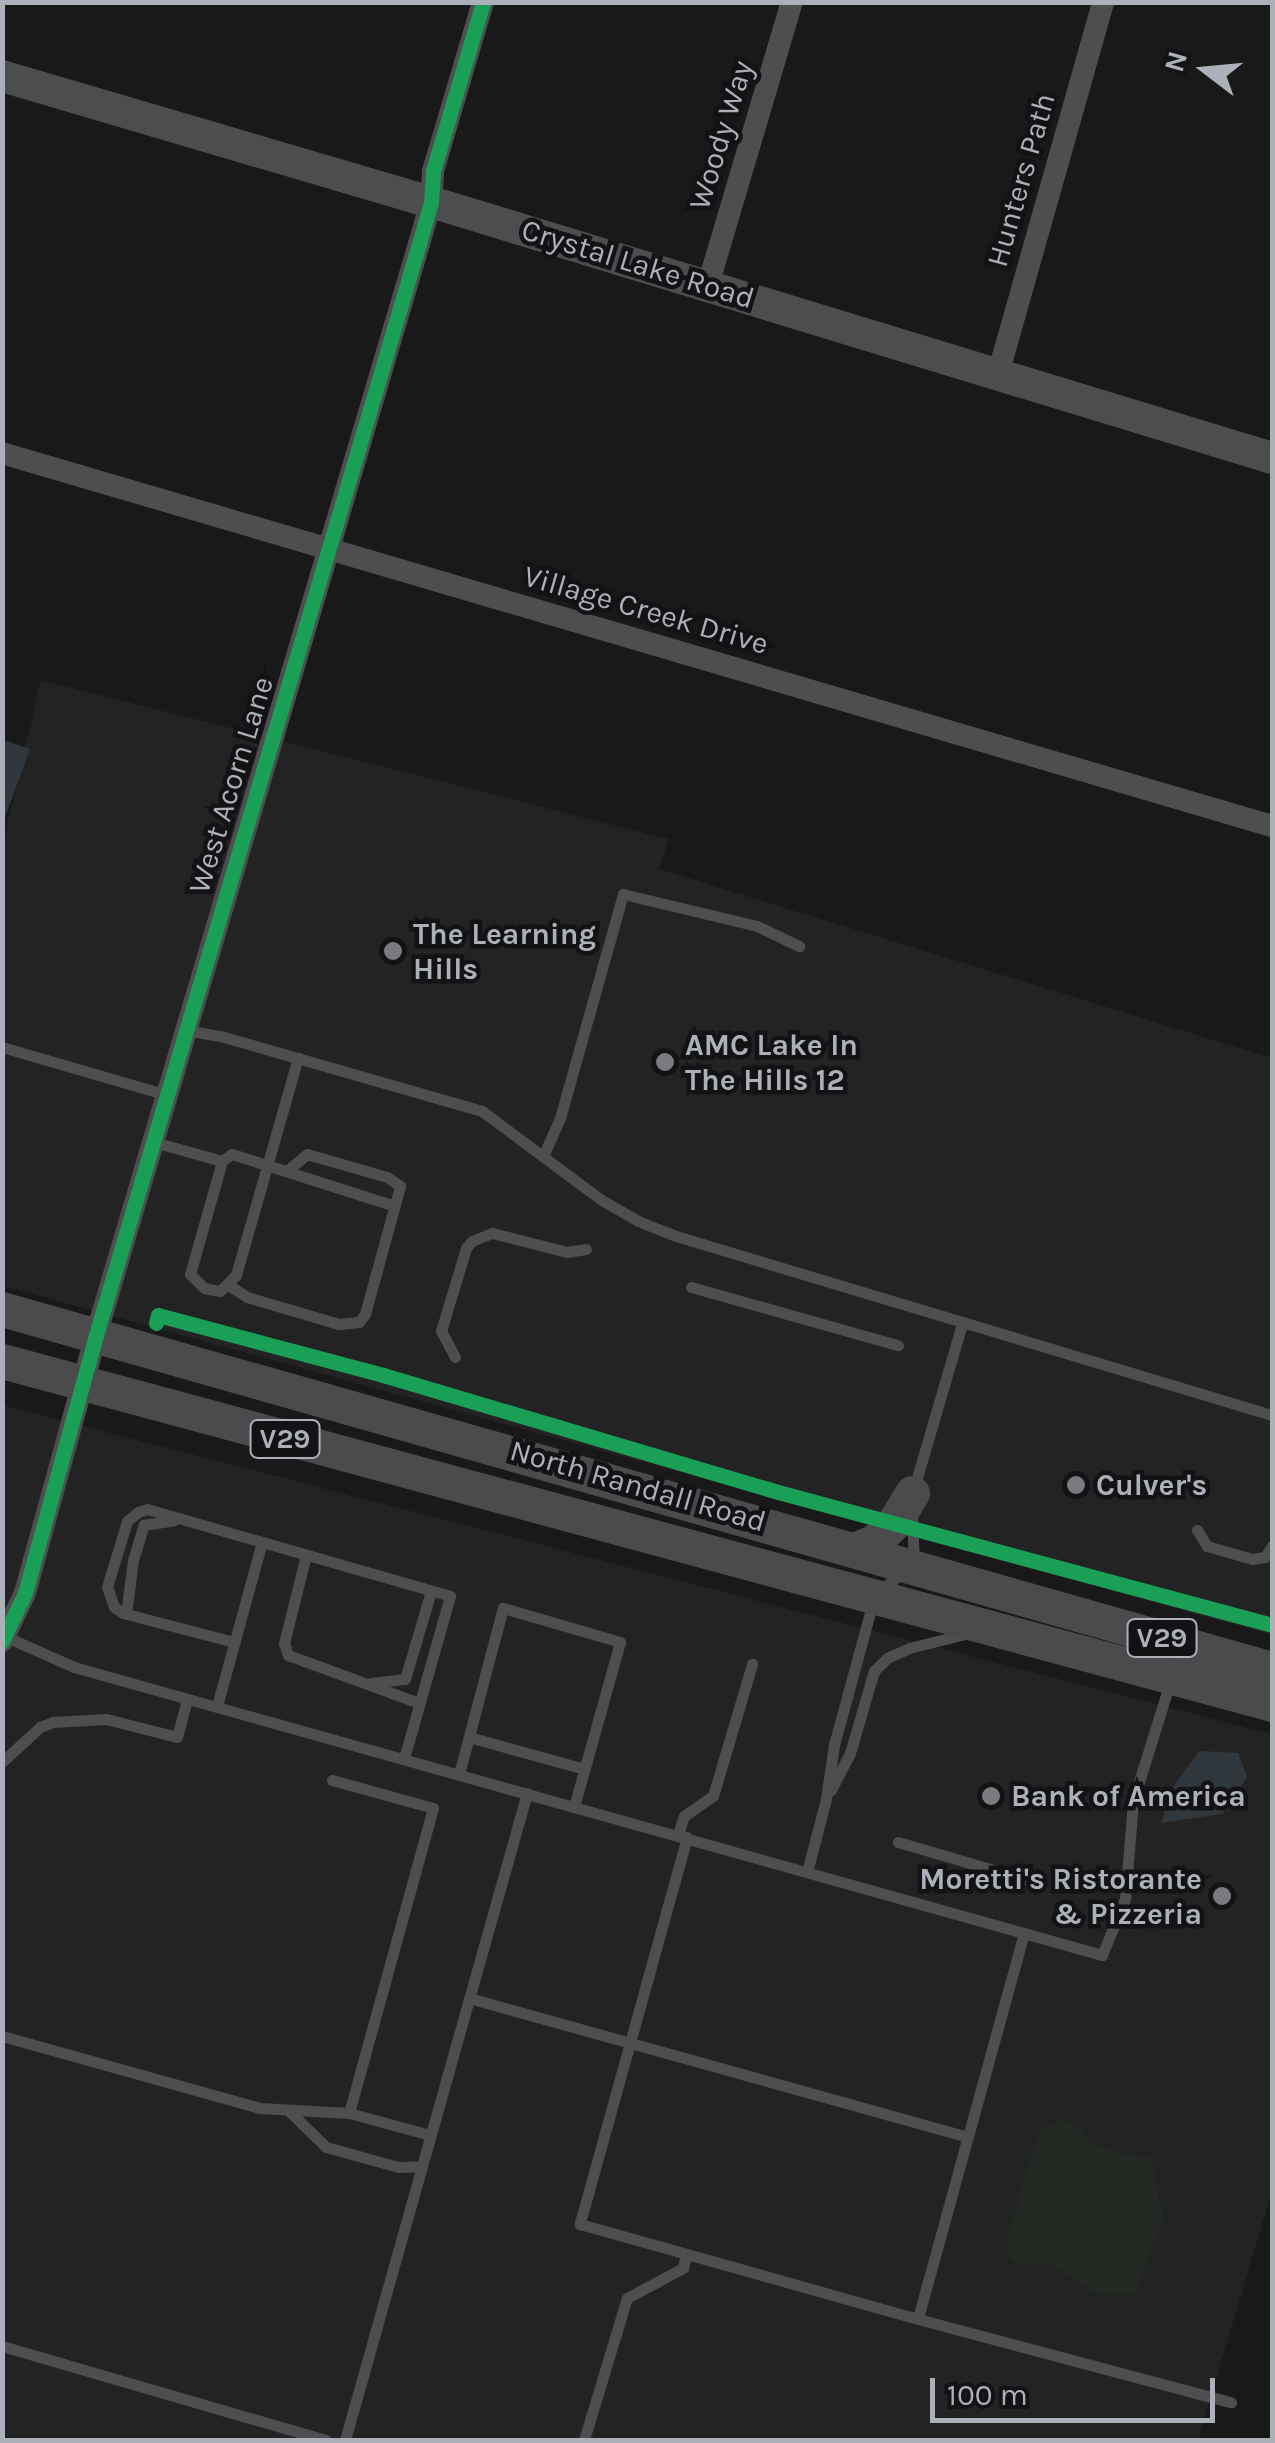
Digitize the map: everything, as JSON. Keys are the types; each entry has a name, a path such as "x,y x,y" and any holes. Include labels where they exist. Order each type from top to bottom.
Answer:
{"main road":[{"name":"North Randall Road","path":"2,1309 858,1548 1272,1669"},
{"name":"North Randall Road","path":"2,1360 996,1626 1272,1704"},
{"path":"858,1548 874,1542 894,1523 912,1493"}],"street":[{"name":"West Acorn Lane","path":"4,1637 25,1593 96,1335 431,202 433,171 483,2"},
{"name":"Woody Way","path":"708,285 792,2"},
{"name":"Hunters Path","path":"998,374 1103,2"},
{"name":"Crystal Lake Road","path":"2,76 708,285 1272,458"},
{"name":"Village Creek Drive","path":"2,454 1272,826"}],"lane":[{"path":"544,1154 560,1118 623,894 757,926 799,946"},
{"path":"186,1030 471,1107 500,1122 600,1199 638,1222 1272,1416"},
{"path":"2,1048 167,1094"},
{"path":"298,1058 268,1165 236,1275 220,1291 204,1288 190,1274 222,1161 232,1154 268,1165 287,1171 395,1206"},
{"path":"154,1142 222,1161"},
{"path":"228,1285 246,1297 338,1324 359,1322 368,1305 400,1186 387,1177 306,1154 287,1171"},
{"path":"455,1357 440,1331 466,1248 472,1241 492,1233 567,1252 586,1248"},
{"path":"691,1287 898,1345"},
{"path":"806,1872 826,1799 834,1744 875,1594 914,1564 912,1493 962,1324"},
{"path":"234,1642 126,1614 114,1606 107,1587 127,1521 148,1509 450,1596 404,1759"},
{"path":"126,1614 144,1525 163,1520 193,1522"},
{"path":"1197,1530 1207,1546 1252,1559 1266,1557 1272,1546"},
{"path":"216,1706 262,1542"},
{"path":"306,1555 285,1651 292,1659 371,1682 419,1703"},
{"path":"371,1682 406,1679 431,1591"},
{"path":"459,1774 502,1608 620,1642 574,1806"},
{"path":"826,1799 850,1753 874,1671 886,1658 996,1626"},
{"path":"4,1637 74,1667 1102,1955 1125,1899 1133,1802 1172,1677"},
{"path":"752,1664 714,1796 684,1816 630,2042 580,2224 1231,2402"},
{"path":"2,1762 40,1728 53,1722 106,1719 177,1737 188,1698"},
{"path":"469,1736 584,1769"},
{"path":"332,1780 433,1808 348,2113"},
{"path":"345,2440 527,1793"},
{"path":"898,1842 1032,1881"},
{"path":"918,2319 1024,1933"},
{"path":"469,1998 968,2137"},
{"path":"2,2036 260,2108 348,2113 430,2135"},
{"path":"290,2112 326,2147 398,2167 422,2166"},
{"path":"584,2440 627,2298 682,2268 686,2254"},
{"path":"2,2346 326,2440"}],"shaded area":[{"path":"41,680 669,839 659,869 1272,1058 1272,1635 3,1286 3,843"},
{"path":"2,740 30,749 3,823"},
{"path":"2,1405 1272,1734 1272,2191 1198,2440 3,2440"},
{"path":"1199,1751 1238,1753 1247,1777 1222,1814 1161,1823 1173,1787"},
{"path":"1060,2120 1079,2128 1091,2142 1122,2155 1151,2158 1163,2217 1135,2294 1099,2295 1048,2263 1018,2264 1009,2257 1006,2242 1040,2130"}],"cycle path":[{"path":"2,1641 25,1593 96,1335 419,244 431,202 433,171 483,2"},
{"path":"156,1323 158,1315 383,1375 778,1492 1272,1625"}],"place":[{"name":"The Learning Hills","path":"393,951"},
{"name":"AMC Lake In The Hills 12","path":"665,1062"},
{"name":"Culver's","path":"1076,1485"},
{"name":"Bank of America","path":"991,1796"},
{"name":"Moretti's Ristorante & Pizzeria","path":"1222,1896"}]}
